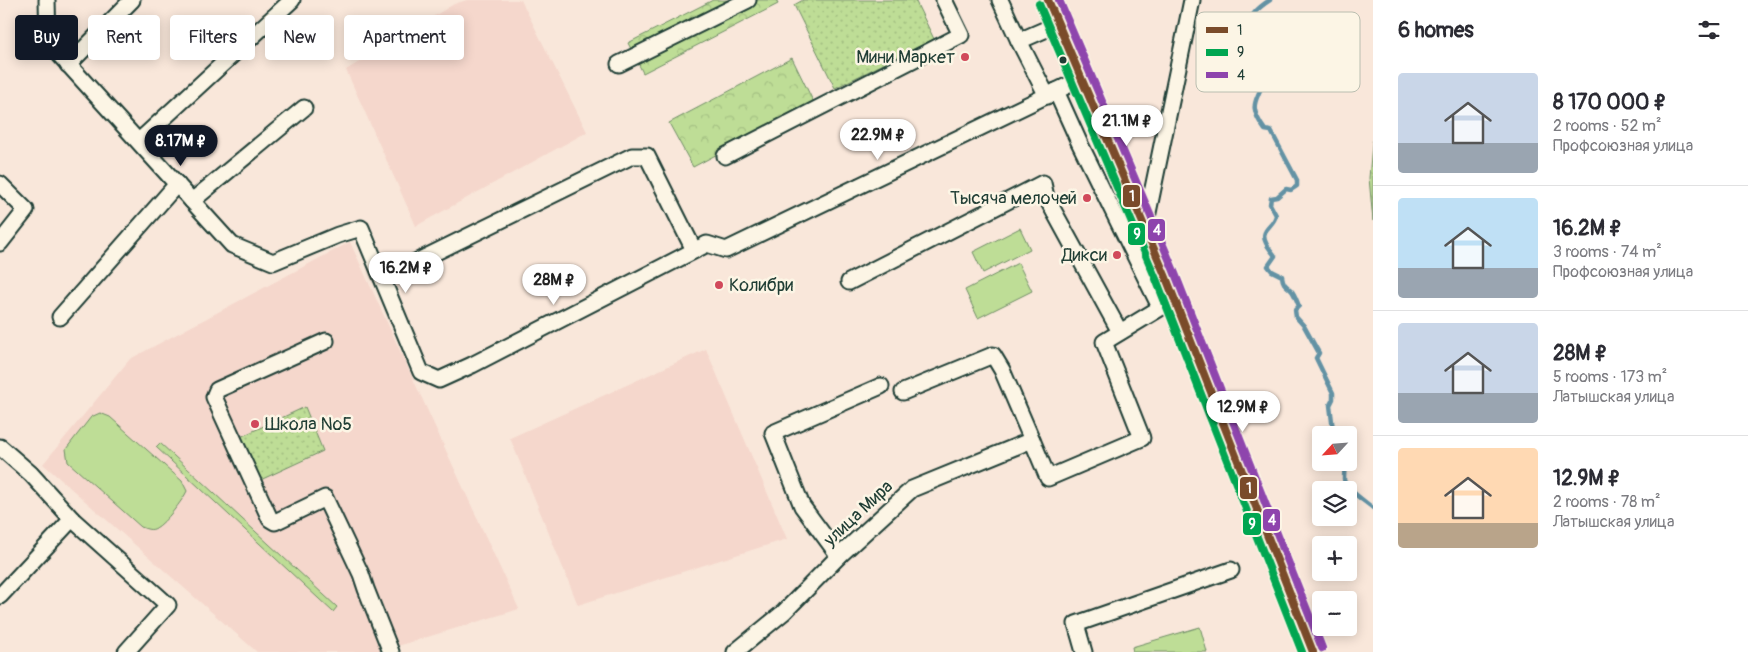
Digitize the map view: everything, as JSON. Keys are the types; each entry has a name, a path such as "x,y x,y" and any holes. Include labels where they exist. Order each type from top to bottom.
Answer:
{"street":[{"path":"47,0 48,42 232,245 273,262 338,235 361,228 421,372 439,380 472,365 694,250 707,244 726,250 1081,79"},
{"path":"68,65 132,0"},
{"path":"139,141 292,0"},
{"path":"619,64 748,0"},
{"path":"725,156 961,35 944,0"},
{"path":"1000,0 1019,41 1079,142 1160,307"},
{"path":"1048,0 1175,299 1313,652"},
{"path":"1145,226 1192,0"},
{"path":"1019,41 1058,24"},
{"path":"192,201 304,108"},
{"path":"383,278 632,156 647,156 694,250"},
{"path":"850,282 1043,183 1046,197 1120,332"},
{"path":"0,184 26,210 0,243"},
{"path":"60,317 177,184"},
{"path":"903,392 993,354 1002,370 1048,478 1142,438 1104,342 1175,299"},
{"path":"326,341 217,390 214,397 270,519 275,522 325,498 361,574 391,652"},
{"path":"839,556 802,506 773,433 881,386"},
{"name":"улица Мира","path":"735,652 784,612 839,556 912,489 1032,440"},
{"path":"0,447 31,474 72,519 168,605 126,652"},
{"path":"0,596 72,519"},
{"path":"1084,652 1076,624 1231,570"}],"shaded area":[{"path":"467,0 521,0 587,132 416,226 346,70 362,60 464,60 464,15 436,15 454,4"},
{"name":"Школа №5","path":"350,242 519,609 378,652 257,652 43,464 130,359"},
{"path":"706,349 787,539 578,605 510,438"}],"green space":[{"path":"713,0 776,0 778,4 643,73 628,43"},
{"path":"803,0 915,0 934,39 835,88 794,5"},
{"path":"792,58 814,103 693,167 669,123"},
{"path":"1373,134 1373,221 1369,178"},
{"path":"1020,228 1030,249 983,273 973,252"},
{"path":"1018,263 1032,291 978,318 965,290"},
{"path":"305,407 323,451 254,483 236,439"},
{"path":"100,413 110,417 182,481 187,491 169,516 154,529 141,527 68,462 66,449 91,417"},
{"path":"160,443 337,607 333,612 156,447"},
{"path":"1200,627 1207,652 1133,652 1132,647"}],"waterway":[{"path":"1255,12 1270,0"},
{"path":"1259,92 1255,105 1258,119 1265,130 1271,131 1297,180 1297,186 1291,190 1286,189 1277,197 1271,198 1270,204 1276,215 1264,234 1264,238 1275,256 1268,266 1272,271 1282,276 1284,283 1295,296 1299,306 1295,310 1296,317 1304,326 1319,353 1316,358 1333,393 1330,405 1333,426"},
{"path":"1344,471 1345,483 1351,491 1373,508"}],"transit line":[{"name":"1","path":"1048,0 1165,275 1313,652"},
{"name":"4","path":"1059,0 1174,271 1322,648"},
{"name":"9","path":"1039,4 1156,279 1302,652"}],"place":[{"name":"Мини Маркет","path":"965,57"},
{"name":"Тысяча мелочей","path":"1087,198"},
{"name":"Дикси","path":"1117,255"},
{"name":"Колибри","path":"719,285"},
{"name":"Школа №5","path":"255,424"}]}
